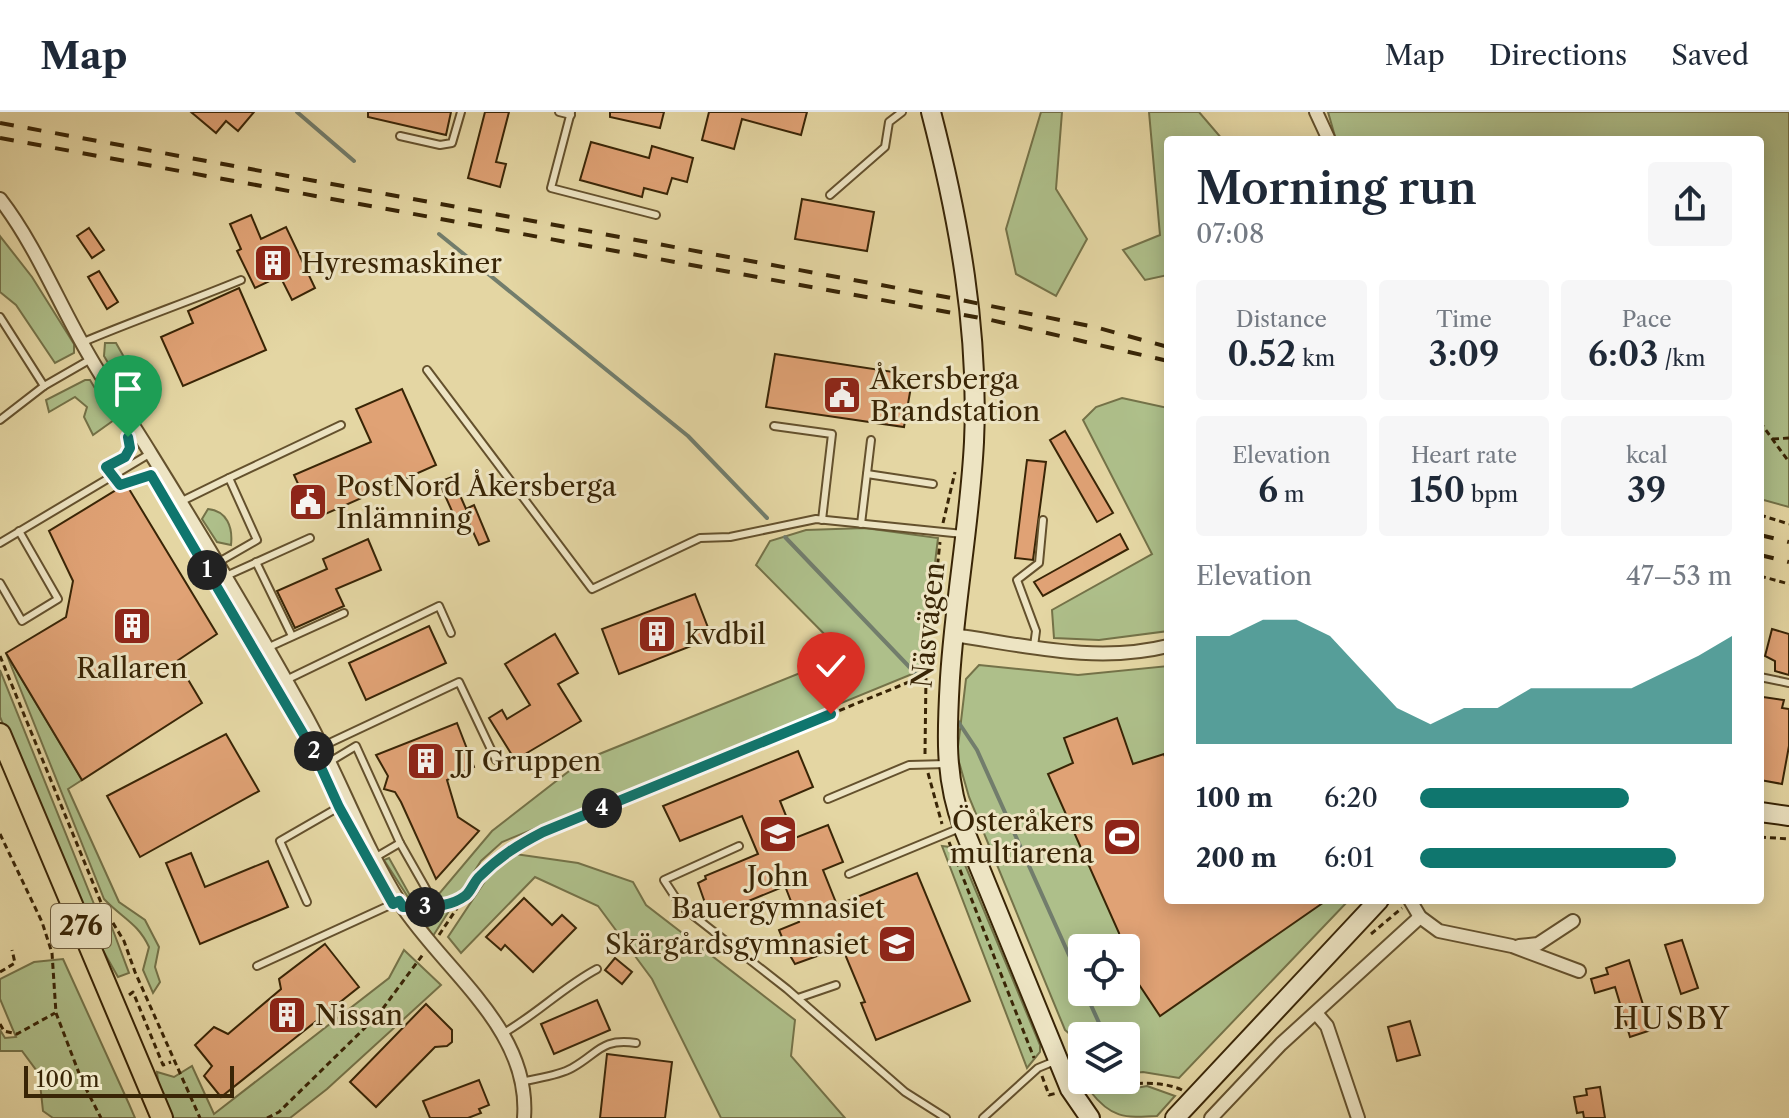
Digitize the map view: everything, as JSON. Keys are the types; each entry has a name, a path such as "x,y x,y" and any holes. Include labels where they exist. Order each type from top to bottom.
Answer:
{"main road":[{"name":"276","path":"0,734 162,1118"},
{"name":"276","path":"0,766 150,1118"}],"street":[{"name":"Näsvägen","path":"931,112 952,192 970,317 974,438 953,635 947,764 954,830 1068,1084"},
{"path":"1316,112 1327,136"},
{"path":"0,199 40,263 81,343 151,453 286,680 331,761 401,904 509,1045 525,1100 524,1118"},
{"path":"953,635 1033,648 1113,654 1164,647"},
{"path":"1764,813 1789,816"},
{"path":"1175,1118 1375,904"},
{"path":"1412,904 1420,917 1446,934 1512,946 1579,971"},
{"path":"1211,1118 1256,1069 1420,917"},
{"path":"1512,946 1538,944 1573,921"},
{"path":"1316,1013 1327,1026 1358,1118"},
{"name":"Näsvägen","path":"1073,1094 1090,1118"}],"lane":[{"path":"400,136 440,145 452,143 461,112"},
{"path":"559,112 571,113 551,188 656,215"},
{"path":"830,195 885,147 889,122 902,112"},
{"path":"81,343 156,310 174,308 241,280"},
{"path":"0,317 44,386"},
{"path":"0,420 44,386 91,359"},
{"path":"427,370 592,589 700,538 730,537 822,520 966,534"},
{"path":"180,502 341,425"},
{"path":"774,426 832,434 822,520"},
{"path":"861,524 871,440"},
{"path":"0,543 151,453"},
{"path":"867,474 933,484"},
{"path":"217,563 257,540 229,478"},
{"path":"1033,648 1036,631 1017,580 1039,563 1043,520"},
{"path":"0,583 22,621 58,599 19,531"},
{"path":"225,577 310,538"},
{"path":"256,562 292,636"},
{"path":"286,680 439,606 451,633"},
{"path":"267,648 344,613"},
{"path":"1764,678 1789,683"},
{"path":"323,746 459,682 496,760"},
{"path":"331,761 356,746 400,843 429,894"},
{"path":"828,799 909,765 947,764"},
{"path":"307,902 280,841 339,807 352,805"},
{"path":"849,874 954,830"},
{"path":"376,857 400,843"},
{"path":"739,846 664,880 681,906 798,998 905,1092 946,1118"},
{"path":"257,966 401,904"},
{"path":"502,1034 554,1001 571,983 597,969"},
{"path":"798,998 836,985"},
{"path":"521,1082 571,1069 600,1046 618,1041 636,1043"},
{"path":"983,1118 1038,1068 1058,1060"}],"path":[{"path":"1764,427 1789,462"},
{"path":"1773,439 1789,438"},
{"path":"958,461 942,531 926,674 924,738 927,764 954,830 1049,1095 1068,1090"},
{"path":"111,476 120,485 151,475 156,485"},
{"path":"1764,516 1789,524"},
{"path":"1764,577 1789,584"},
{"path":"0,656 102,905 124,941 200,1118"},
{"path":"267,1118 279,1112 378,1015 476,880 505,851 543,832 926,674"},
{"path":"0,834 42,922 52,953 56,1013 82,1081 101,1118"},
{"path":"1764,837 1789,839"},
{"path":"401,904 435,908 466,896"},
{"path":"0,972 15,963 12,950"},
{"path":"126,996 133,992 163,1065 173,1061"},
{"path":"0,1024 4,1031 17,1034 56,1013"},
{"path":"1140,1083 1148,1082 1180,1089 1191,1098"}],"green space":[{"path":"1041,112 1062,112 1056,189 1087,239 1056,296 1016,274 1006,229"},
{"path":"1149,112 1199,112 1220,136 1164,136 1164,276 1145,280 1123,250 1160,235"},
{"path":"1328,112 1789,112 1789,507 1764,500 1764,136 1335,136"},
{"path":"0,236 32,277 74,344 74,353 55,363 16,305 0,292"},
{"path":"105,343 116,343 150,403 140,407 133,405 104,356"},
{"path":"90,380 114,420 93,435 84,417 87,407 75,397 49,412 46,400"},
{"path":"1122,398 1164,407 1164,632 1099,640 1054,638 1052,610 1152,554 1083,420 1096,407"},
{"path":"208,509 220,513 227,521 231,545 217,542 202,519"},
{"path":"865,528 938,538 922,670 502,842 481,861 433,936 384,860 389,858 412,899 420,898 428,907 492,831 582,761 845,655 756,565 770,541 806,530"},
{"path":"6,653 82,780 68,789 119,902 145,920 159,947 155,967 160,982 153,993 143,970 149,947 135,926 104,899"},
{"path":"979,665 1078,675 1164,666 1164,904 1345,904 1179,1078 1140,1072 1140,1022 1068,1022 1068,1033 1065,1030 969,797 957,755 966,679"},
{"path":"0,670 98,914 111,925 129,973 118,977 88,924 0,717"},
{"path":"942,846 958,848 1040,1045 1040,1052 1027,1068"},
{"path":"515,854 578,863 633,882 646,905 795,1020 791,1056 845,1118 721,1118 652,979 598,906 535,877 461,953 448,937 493,869"},
{"path":"404,950 441,985 327,1089 290,1118 169,1118 160,1097 157,1072 174,1077 192,1066 214,1114 389,978"},
{"path":"63,959 135,1118 53,1118 43,1111 39,1074 22,1051 0,1051 0,1030 5,1038 16,1037 0,999 0,979 34,962"},
{"path":"1147,1086 1175,1096 1157,1116 1136,1117 1112,1111 1093,1094 1140,1094 1140,1087"}],"building":[{"path":"191,112 254,112 238,131 226,121 216,133"},
{"path":"368,112 451,112 446,135 368,117"},
{"path":"485,112 509,112 496,162 506,164 500,187 468,178"},
{"path":"610,112 664,112 660,128 610,117"},
{"path":"709,112 807,112 801,135 742,119 734,149 702,140"},
{"path":"591,142 649,158 652,146 693,158 687,182 672,178 667,194 644,188 642,197 580,180"},
{"path":"802,199 874,212 867,251 795,239"},
{"name":"Hyresmaskiner","path":"251,215 261,239 286,227 315,288 292,300 280,276 255,288 237,251 241,249 230,224"},
{"path":"89,228 104,250 92,258 77,236"},
{"path":"99,271 118,302 107,309 88,277"},
{"path":"239,288 266,350 183,386 161,337 193,323 188,311"},
{"name":"Åkersberga Brandstation","path":"775,354 913,375 904,427 766,407"},
{"path":"402,389 436,465 314,519 294,475 371,442 356,409"},
{"path":"1065,431 1113,513 1097,522 1050,440"},
{"path":"1027,460 1046,462 1033,560 1015,558"},
{"path":"452,477 466,509 474,505 489,541 479,545 466,516 456,520 439,482"},
{"name":"Rallaren","path":"126,484 217,634 177,661 202,703 82,780 6,653 66,617 73,581 49,531"},
{"path":"1120,534 1128,549 1043,596 1034,582"},
{"path":"368,539 381,570 336,589 344,606 295,628 277,591 327,569 323,559"},
{"name":"kvdbil","path":"695,594 712,638 619,674 602,629"},
{"path":"429,626 446,663 366,700 349,663"},
{"path":"1772,629 1789,634 1789,675 1775,671 1775,661 1765,656"},
{"path":"555,634 578,673 558,684 581,721 515,760 489,718 502,710 507,719 530,705 505,664"},
{"path":"1764,697 1784,700 1782,708 1789,709 1789,746 1782,784 1764,781"},
{"name":"Österåkers multiarena","path":"1117,718 1133,764 1164,754 1164,904 1321,904 1160,1016 1140,986 1140,934 1119,934 1048,774 1073,763 1064,738"},
{"path":"457,723 474,767 447,780 458,817 479,831 436,879 401,802 395,792 384,789 388,776 376,755"},
{"path":"226,734 259,791 140,857 107,796"},
{"path":"798,751 813,787 780,801 795,838 828,825 843,862 823,870 837,905 917,873 970,1001 876,1040 861,1003 865,1002 842,947 795,964 779,930 799,922 785,886 710,917 698,883 706,879 705,876 758,854 742,816 680,841 663,806"},
{"path":"191,853 205,887 268,861 288,907 200,944 166,863"},
{"path":"524,898 552,925 562,915 576,928 533,972 505,945 501,950 486,937"},
{"path":"1682,940 1698,988 1681,994 1665,945"},
{"name":"Nissan","path":"325,944 359,987 221,1097 204,1076 212,1066 195,1045 214,1027 228,1034 281,989 279,979"},
{"path":"615,958 632,972 622,984 605,970"},
{"path":"1629,960 1651,1030 1630,1037 1615,987 1595,993 1591,979 1608,974 1606,968"},
{"path":"597,1000 610,1030 554,1054 541,1024"},
{"path":"426,1004 452,1030 452,1042 447,1046 435,1047 376,1107 350,1082"},
{"path":"1410,1021 1420,1055 1397,1061 1388,1027"},
{"path":"607,1054 672,1062 665,1118 600,1118"},
{"path":"479,1080 489,1105 479,1109 481,1113 468,1118 430,1118 423,1101"},
{"path":"1600,1087 1605,1118 1584,1118 1583,1112 1577,1113 1574,1097 1587,1095 1586,1089"}],"waterway":[{"path":"297,112 354,161"},
{"path":"439,234 688,436 767,518"},
{"path":"785,537 918,676"},
{"path":"957,720 977,750 1068,953"},
{"path":"1091,1006 1099,1022"}],"railway":[{"path":"0,123 946,297 1095,327 1164,346"},
{"path":"0,138 991,320 1164,360"},
{"path":"1764,536 1789,542"},
{"path":"1764,556 1789,562"}],"place":[{"name":"Hyresmaskiner","path":"273,263"},
{"name":"Åkersberga Brandstation","path":"842,395"},
{"name":"PostNord Åkersberga Inlämning","path":"308,502"},
{"name":"Rallaren","path":"132,626"},
{"name":"kvdbil","path":"657,634"},
{"name":"JJ Gruppen","path":"426,761"},
{"name":"John Bauergymnasiet","path":"778,834"},
{"name":"Österåkers multiarena","path":"1122,837"},
{"name":"Skärgårdsgymnasiet","path":"897,944"},
{"name":"Nissan","path":"287,1015"}],"district":[{"name":"HUSBY","path":"1672,1019"}],"route":[{"path":"128,437 130,448 125,457 106,467 111,476 120,485 151,475 314,752 339,807 393,904 399,901 403,907 420,905 435,908 466,896 476,880 505,851 543,832 831,714"}]}
